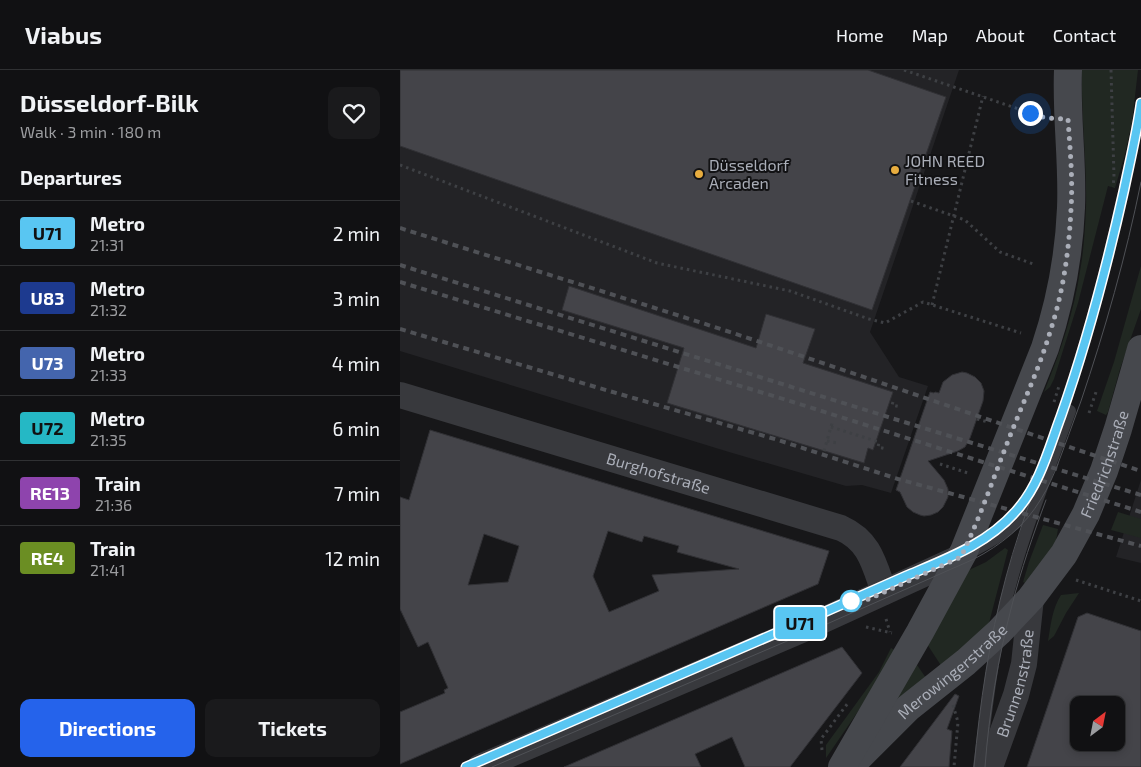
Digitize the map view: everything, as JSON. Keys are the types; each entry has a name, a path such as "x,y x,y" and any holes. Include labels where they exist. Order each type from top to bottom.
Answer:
{"main road":[{"path":"1068,70 1068,119"},
{"name":"Merowingerstraße","path":"842,767 961,557 976,524 1045,348 1063,283 1071,208 1068,119"},
{"name":"Friedrichstraße","path":"1051,572 1064,554 1086,514 1097,488 1115,438 1141,349"},
{"name":"Merowingerstraße","path":"849,767 908,708 966,662 999,632 1031,598 1051,572"}],"street":[{"name":"Burghofstraße","path":"400,394 841,528 857,536 866,547 884,592"},
{"path":"480,767 797,632 961,557"},
{"name":"Brunnenstraße","path":"990,767 1016,695 1024,664 1031,598"}],"lane":[{"path":"980,767 989,683 999,632 1016,566 1038,498 1070,411"},
{"path":"961,557 982,547 1019,522 1038,498"}],"path":[{"path":"904,70 1046,118 1068,119"},
{"path":"1111,70 1114,177 1112,187"},
{"path":"932,305 983,96"},
{"path":"400,164 657,263 790,291 885,323 923,302 1021,333"},
{"path":"910,201 965,220 1000,252 1036,265"},
{"path":"1053,405 1061,381"},
{"path":"1087,417 1096,392"},
{"path":"893,402 892,405 901,407"},
{"path":"824,451 833,420"},
{"path":"831,427 879,442 878,446 887,449"},
{"path":"827,441 837,444"},
{"path":"1089,585 1141,601"},
{"path":"952,703 958,722 954,767"}],"shaded area":[{"path":"400,70 959,70 870,332 899,377 928,386 891,493 862,485 846,486 400,351"},
{"path":"1082,70 1138,70 1132,122 1125,154 1115,188 1108,186 1078,303 1054,379 1050,387 1044,392 1070,317 1082,255 1086,190"},
{"path":"1141,266 1141,309 1106,415 1097,411 1114,362"},
{"path":"1141,480 1141,563 1116,557"},
{"path":"1118,512 1141,519 1141,538 1111,530"},
{"path":"1043,525 1058,529 1056,541 1027,584 1023,582"},
{"path":"1005,548 1008,550 988,627 942,667 927,644 967,571 986,562"},
{"path":"1079,593 1054,636 1048,641 1054,611 1061,595"},
{"path":"891,648 896,651 870,694 826,758 826,745 879,672"},
{"path":"915,662 926,678 893,707"}],"building":[{"name":"Düsseldorf Arcaden","path":"400,70 868,70 946,97 872,310 400,146"},
{"path":"569,286 756,348 766,314 815,329 803,363 893,392 873,450 868,448 864,463 667,403 684,348 562,310"},
{"path":"962,372 975,377 981,383 984,391 983,401 965,447 928,461 944,480 948,489 948,497 938,512 931,515 920,515 907,507 900,492 896,490 930,392 939,393 943,382 952,375"},
{"path":"430,430 829,551 818,584 400,764 400,712 445,693 444,690 448,688 428,642 418,647 400,609 400,497 409,500","holes":["608,531 642,542 644,536 679,546 677,552 739,569 652,575 659,591 609,612 593,576","484,534 519,546 508,582 468,585"]},
{"path":"1087,613 1141,631 1141,767 1027,767 1078,617"},
{"path":"842,647 862,673 790,767 745,767 732,737 695,754 701,767 564,767"},
{"path":"955,694 959,696 947,729 952,731 949,767 900,767"}],"tram line":[{"path":"974,767 986,672 1006,577 1019,532 1067,399 1090,322 1124,192 1141,103"},
{"path":"1056,469 1081,401 1107,320 1129,237 1141,182"},
{"path":"492,767 974,559 994,548 1028,518 1044,495 1058,464"},
{"path":"466,767 964,551 1000,527 1028,495"},
{"path":"985,767 989,726 1002,645 1023,566 1046,500"}],"railway":[{"path":"400,228 733,333 1141,471"},
{"path":"400,265 1141,495"},
{"path":"400,282 793,402 1141,512"},
{"path":"400,329 778,440 898,479 1141,546"}],"metro line":[{"name":"U71","path":"466,767 964,551 988,536 1008,519 1025,500 1036,480 1071,384 1104,276 1133,151 1141,103"}],"place":[{"name":"JOHN REED Fitness","path":"895,170"},
{"name":"Düsseldorf Arcaden","path":"699,174"}],"route":[{"path":"851,601 860,603 961,557 976,524 1045,348 1063,283 1068,248 1071,208 1069,134 1068,119 1046,118 1030,113"}]}
